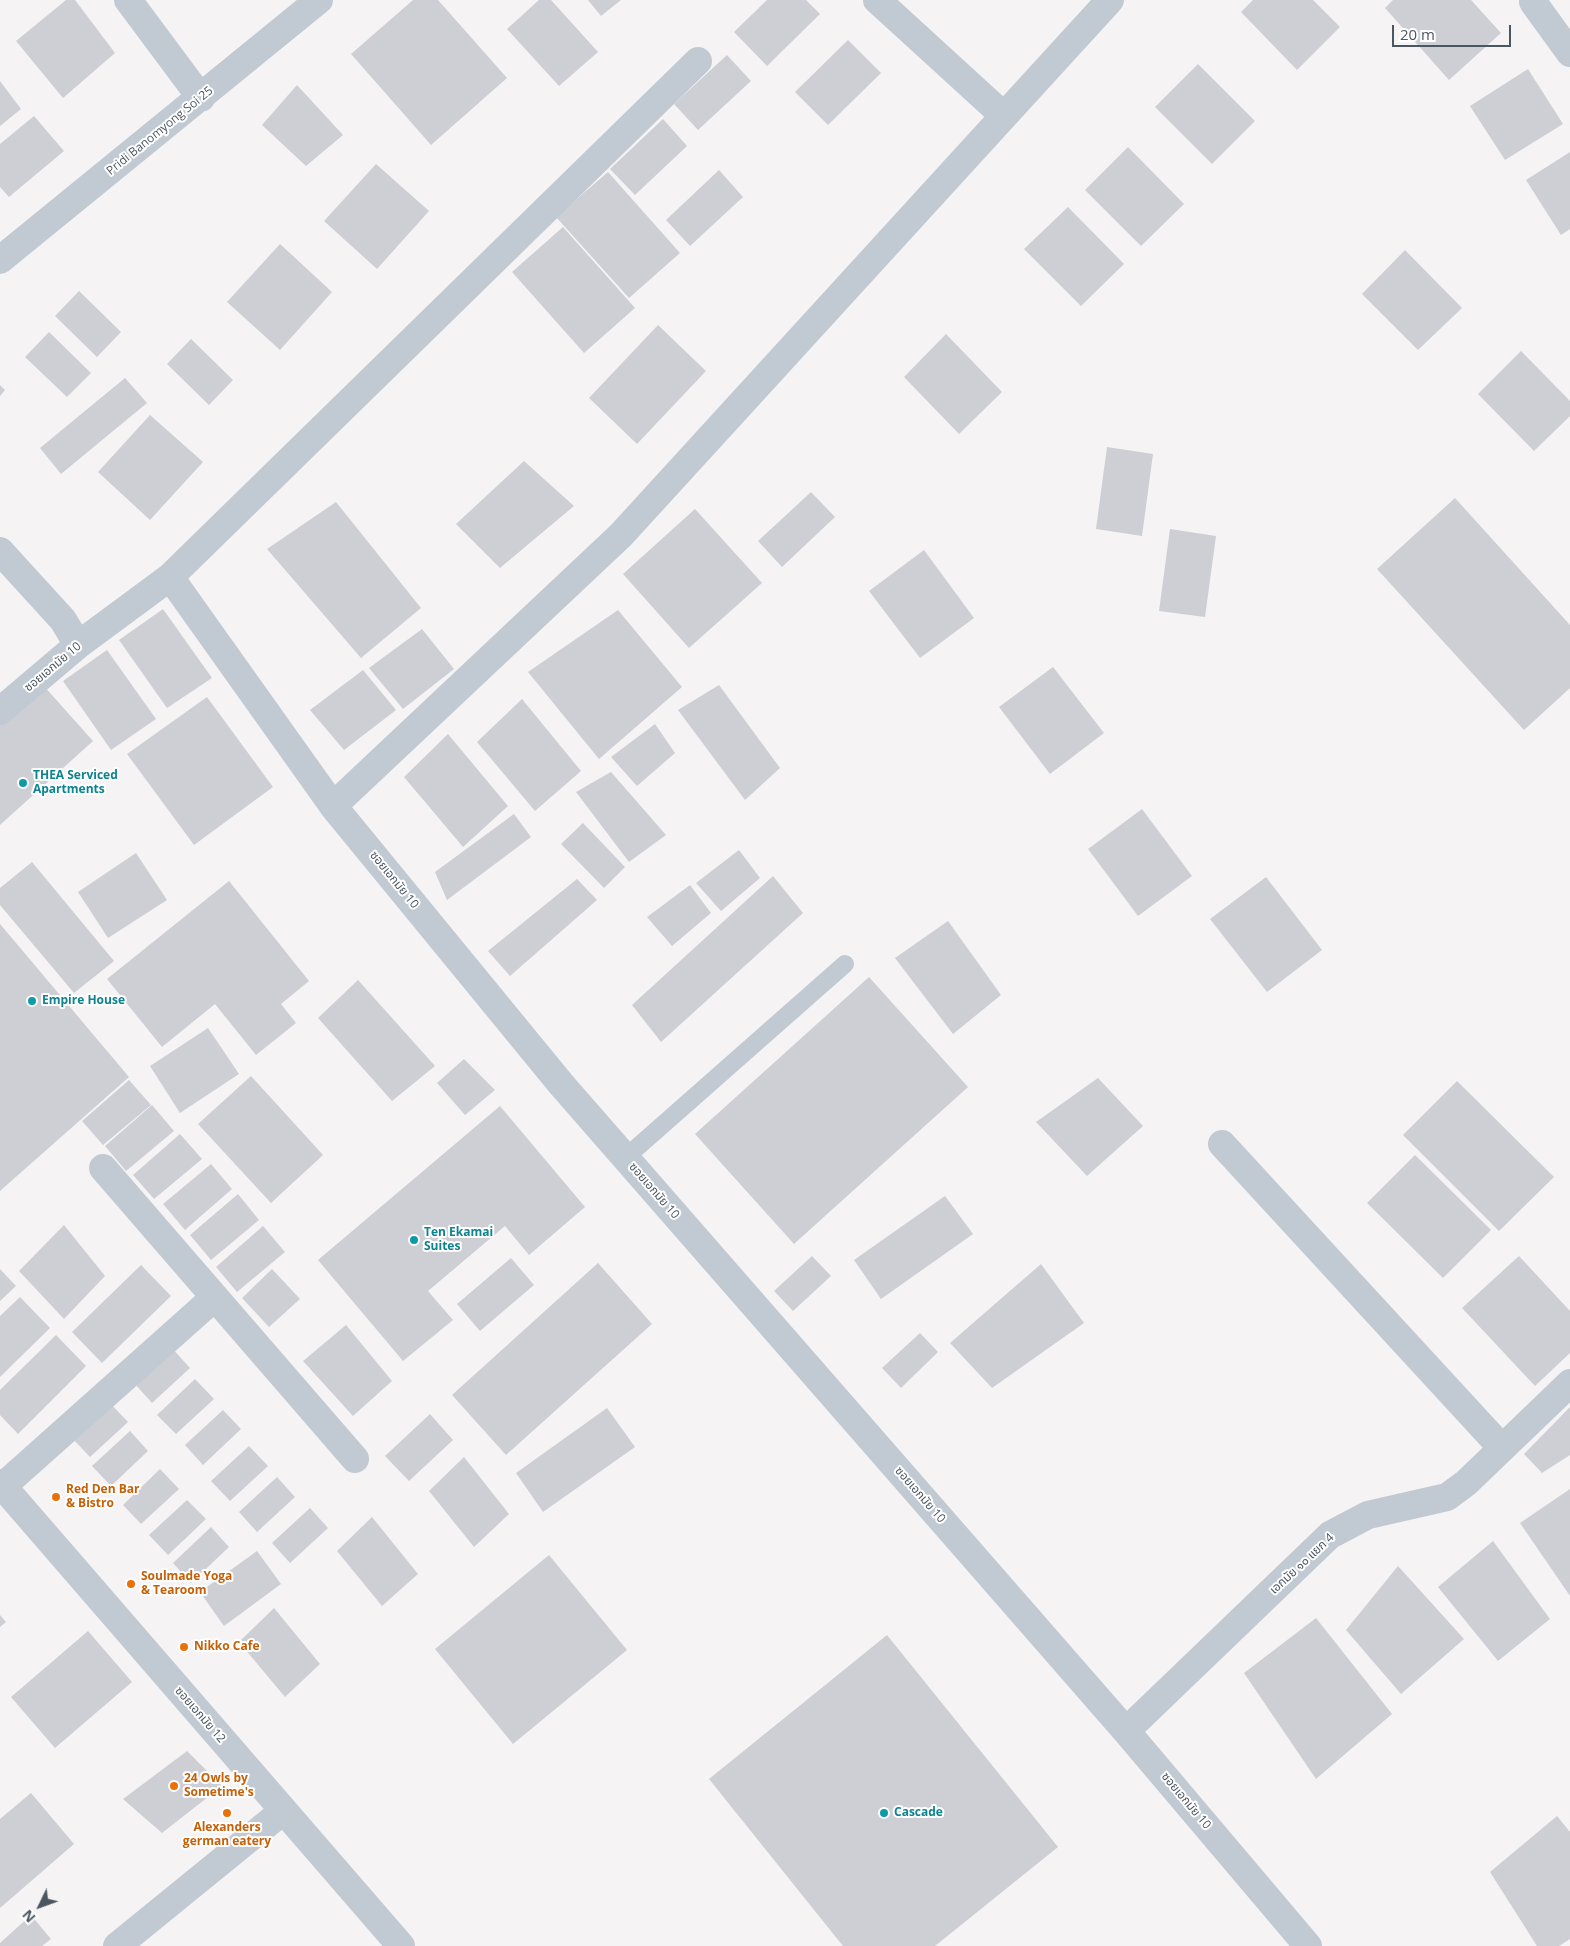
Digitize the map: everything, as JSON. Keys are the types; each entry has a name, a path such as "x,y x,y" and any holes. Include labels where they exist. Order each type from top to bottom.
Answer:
{"street":[{"path":"128,0 200,98"},
{"name":"Pridi Banomyong Soi 25","path":"0,260 319,0"},
{"path":"877,0 1004,116"},
{"path":"333,806 621,535 1110,0"},
{"path":"1533,2 1570,52"},
{"path":"170,577 698,61"},
{"path":"0,551 63,620 78,645"},
{"name":"ซอยเอกมัย 10","path":"0,711 78,645 170,577 333,806 561,1084 1126,1731 1308,1946"},
{"path":"1222,1144 1502,1448"},
{"path":"103,1168 355,1459"},
{"path":"2,1485 215,1297"},
{"name":"เอกมัย ๑๐ แยก 4","path":"1126,1731 1330,1535 1368,1515 1447,1496 1466,1483 1570,1383"},
{"name":"ซอยเอกมัย 12","path":"2,1485 401,1946"},
{"path":"117,1946 283,1811"}],"lane":[{"path":"625,1158 845,964"}],"building":[{"path":"66,0 75,0 115,53 63,98 16,41"},
{"path":"413,0 438,0 507,78 431,145 351,54"},
{"path":"539,0 551,0 598,52 559,86 507,29"},
{"path":"588,0 621,0 601,16"},
{"path":"767,0 806,0 820,14 767,66 734,32"},
{"path":"1253,0 1313,0 1340,27 1297,70 1241,12"},
{"path":"1393,0 1471,0 1501,33 1449,80 1385,8"},
{"path":"848,40 881,73 828,125 795,92"},
{"path":"727,55 751,81 698,130 674,104"},
{"path":"1198,64 1255,121 1212,164 1155,107"},
{"path":"1528,69 1563,124 1505,160 1470,106"},
{"path":"0,81 21,109 0,126"},
{"path":"297,85 343,135 306,166 262,125"},
{"path":"34,116 64,151 9,197 0,187 0,144"},
{"path":"663,119 687,146 635,195 610,169"},
{"path":"1128,147 1184,204 1141,246 1085,190"},
{"path":"1570,152 1570,229 1561,235 1526,180"},
{"path":"376,164 429,211 377,269 324,221"},
{"path":"719,170 743,197 690,246 666,220"},
{"path":"608,172 680,253 629,298 556,217"},
{"path":"1068,207 1124,264 1081,306 1024,249"},
{"path":"563,227 635,308 584,353 512,272"},
{"path":"280,244 332,292 280,350 227,302"},
{"path":"1405,250 1462,308 1418,350 1362,294"},
{"path":"79,291 121,332 97,357 55,316"},
{"path":"658,325 706,371 637,444 589,398"},
{"path":"49,332 91,373 67,397 25,357"},
{"path":"946,334 1002,392 959,434 904,377"},
{"path":"191,339 233,380 209,405 167,364"},
{"path":"1521,351 1570,401 1570,416 1534,451 1478,394"},
{"path":"125,378 147,403 61,474 40,448"},
{"path":"0,385 5,390 0,396"},
{"path":"150,415 203,462 150,520 98,472"},
{"path":"1107,447 1153,454 1142,536 1096,529"},
{"path":"524,461 574,506 500,568 456,524"},
{"path":"811,492 835,517 782,567 758,541"},
{"path":"1455,498 1570,625 1570,688 1524,730 1377,569"},
{"path":"336,502 421,608 361,658 267,549"},
{"path":"695,509 762,583 689,648 623,574"},
{"path":"1170,529 1216,536 1205,617 1159,611"},
{"path":"924,550 974,618 920,658 869,591"},
{"path":"163,609 212,678 167,708 119,640"},
{"path":"618,610 682,687 599,759 528,672"},
{"path":"422,629 454,669 403,709 369,668"},
{"path":"107,650 156,719 111,750 63,681"},
{"path":"1053,667 1104,733 1050,774 999,707"},
{"path":"363,670 396,710 344,750 310,710"},
{"name":"THEA Serviced Apartments","path":"43,685 93,741 0,825 0,724"},
{"path":"719,685 780,768 745,800 678,710"},
{"path":"207,697 273,787 194,845 127,754"},
{"path":"522,699 581,771 535,811 477,742"},
{"path":"655,724 675,753 637,786 611,757"},
{"path":"448,734 508,806 463,847 404,777"},
{"path":"611,772 666,835 629,862 576,792"},
{"path":"1142,809 1192,876 1138,916 1088,849"},
{"path":"514,814 531,837 447,900 435,872"},
{"path":"583,823 625,867 604,888 561,844"},
{"path":"739,850 760,878 721,911 696,883"},
{"path":"136,853 167,900 108,938 78,892"},
{"path":"32,862 114,961 74,993 0,905 0,888"},
{"path":"773,876 803,913 661,1042 632,1005"},
{"path":"1266,877 1322,950 1267,992 1210,919"},
{"path":"577,879 597,900 510,976 488,951"},
{"path":"229,881 309,981 281,1004 296,1023 256,1055 215,1004 162,1047 107,979"},
{"path":"690,885 711,913 672,946 647,917"},
{"path":"948,921 1001,995 953,1034 895,958"},
{"name":"Empire House","path":"0,924 129,1077 0,1191"},
{"path":"869,977 968,1087 794,1244 695,1134"},
{"path":"358,980 435,1066 392,1101 318,1018"},
{"path":"208,1028 239,1074 180,1113 150,1066"},
{"path":"464,1059 495,1090 465,1115 437,1083"},
{"path":"251,1076 323,1155 271,1203 198,1124"},
{"path":"1098,1078 1143,1126 1087,1176 1036,1122"},
{"path":"129,1080 151,1105 103,1145 82,1121"},
{"path":"1457,1081 1554,1177 1499,1231 1403,1135"},
{"path":"152,1105 174,1131 126,1171 105,1146"},
{"name":"Ten Ekamai Suites","path":"500,1106 585,1207 529,1255 505,1226 428,1291 453,1320 403,1361 318,1260"},
{"path":"180,1134 202,1159 154,1199 133,1175"},
{"path":"1415,1155 1491,1230 1443,1278 1367,1203"},
{"path":"211,1164 232,1189 185,1230 163,1204"},
{"path":"238,1194 259,1220 211,1260 190,1235"},
{"path":"945,1196 973,1234 881,1299 854,1260"},
{"path":"64,1225 105,1276 64,1319 19,1271"},
{"path":"263,1226 285,1252 237,1292 216,1267"},
{"path":"812,1256 831,1276 793,1311 774,1291"},
{"path":"1519,1256 1570,1311 1570,1353 1535,1386 1462,1308"},
{"path":"511,1258 534,1285 480,1331 457,1304"},
{"path":"598,1263 652,1324 506,1455 452,1395"},
{"path":"1041,1264 1084,1323 992,1388 950,1343"},
{"path":"141,1265 171,1296 102,1363 72,1332"},
{"path":"0,1269 16,1286 0,1301"},
{"path":"272,1269 300,1299 269,1327 242,1298"},
{"path":"20,1297 50,1328 0,1377 0,1316"},
{"path":"346,1325 392,1381 353,1416 303,1361"},
{"path":"920,1333 938,1352 901,1388 882,1368"},
{"path":"56,1335 86,1366 18,1434 0,1415 0,1390"},
{"path":"172,1348 190,1368 152,1403 134,1383"},
{"path":"195,1379 214,1399 176,1434 157,1415"},
{"path":"109,1402 128,1422 90,1457 71,1437"},
{"path":"1570,1407 1570,1455 1542,1473 1524,1454"},
{"path":"607,1408 635,1447 543,1512 516,1473"},
{"path":"223,1410 241,1429 203,1465 185,1445"},
{"path":"430,1414 453,1440 409,1481 385,1456"},
{"path":"130,1431 148,1451 111,1486 92,1466"},
{"path":"249,1446 268,1466 230,1501 211,1481"},
{"path":"464,1457 509,1514 474,1547 429,1491"},
{"path":"160,1469 179,1489 141,1524 123,1505"},
{"path":"277,1477 295,1497 257,1532 239,1512"},
{"path":"1570,1489 1570,1596 1520,1523"},
{"path":"187,1500 206,1519 168,1555 149,1535"},
{"path":"310,1508 328,1528 290,1563 272,1543"},
{"path":"372,1517 418,1574 382,1606 337,1551"},
{"path":"211,1527 229,1547 191,1583 173,1563"},
{"path":"1493,1541 1550,1619 1498,1661 1438,1587"},
{"path":"257,1551 281,1584 224,1626 200,1592"},
{"path":"549,1555 627,1650 513,1744 435,1649"},
{"path":"1398,1566 1464,1639 1401,1694 1346,1630"},
{"path":"274,1608 320,1664 285,1697 239,1642"},
{"path":"0,1615 6,1622 0,1627"},
{"path":"1316,1618 1392,1714 1316,1779 1244,1673"},
{"path":"88,1631 132,1682 55,1748 11,1697"},
{"name":"Cascade","path":"887,1635 1058,1847 935,1946 843,1946 709,1779"},
{"path":"187,1751 222,1786 162,1833 123,1799"},
{"path":"31,1793 74,1844 0,1908 0,1819"},
{"path":"1557,1816 1570,1832 1570,1939 1559,1946 1537,1946 1490,1872"},
{"path":"31,1915 51,1939 42,1946 0,1946 0,1943"}],"place":[{"name":"THEA Serviced Apartments","path":"23,783"},
{"name":"Empire House","path":"32,1001"},
{"name":"Ten Ekamai Suites","path":"414,1240"},
{"name":"Red Den Bar & Bistro","path":"56,1497"},
{"name":"Soulmade Yoga & Tearoom","path":"131,1584"},
{"name":"Nikko Cafe","path":"184,1647"},
{"name":"24 Owls by Sometime's","path":"174,1786"},
{"name":"Alexanders german eatery","path":"227,1813"},
{"name":"Cascade","path":"884,1813"}]}
